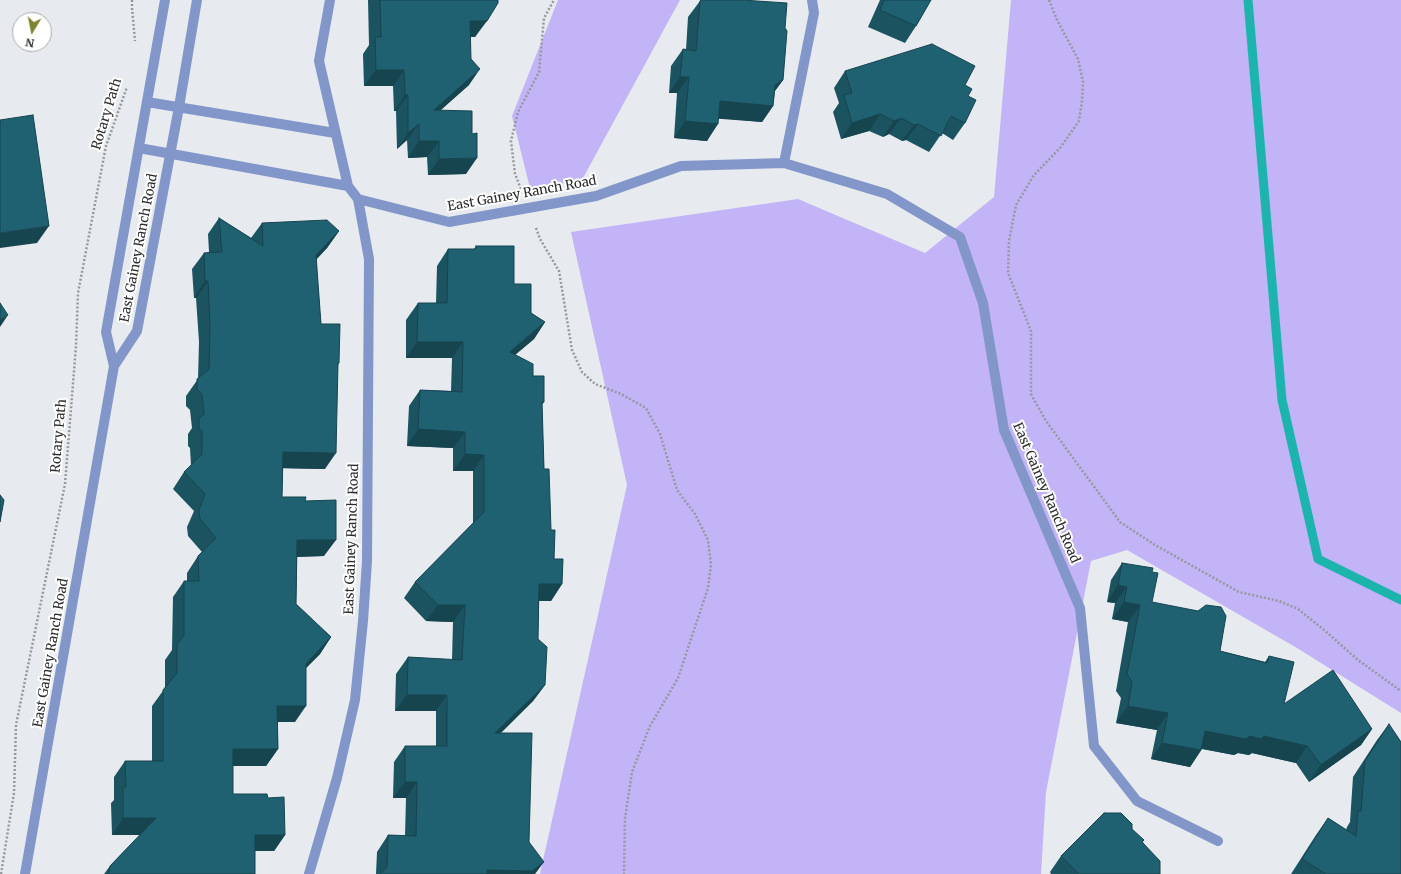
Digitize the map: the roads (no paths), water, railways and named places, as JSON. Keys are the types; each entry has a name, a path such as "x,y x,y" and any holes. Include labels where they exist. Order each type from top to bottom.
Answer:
{"street":[{"name":"East Gainey Ranch Road","path":"25,874 114,366 106,332 165,0"},
{"name":"East Gainey Ranch Road","path":"114,366 137,331 179,107 197,0"},
{"name":"East Gainey Ranch Road","path":"309,874 337,778 355,700 363,621 366,561 370,259 358,199 348,186 319,61 330,0"},
{"path":"784,163 814,13 812,0"},
{"path":"147,102 335,133"},
{"path":"139,148 348,186"},
{"name":"East Gainey Ranch Road","path":"358,199 449,222 596,196 681,166 784,163 887,194 960,237 983,303 1004,430 1080,608 1094,746 1137,801 1218,841"}],"waterway":[{"path":"1248,0 1282,400 1318,559 1401,600"}]}
